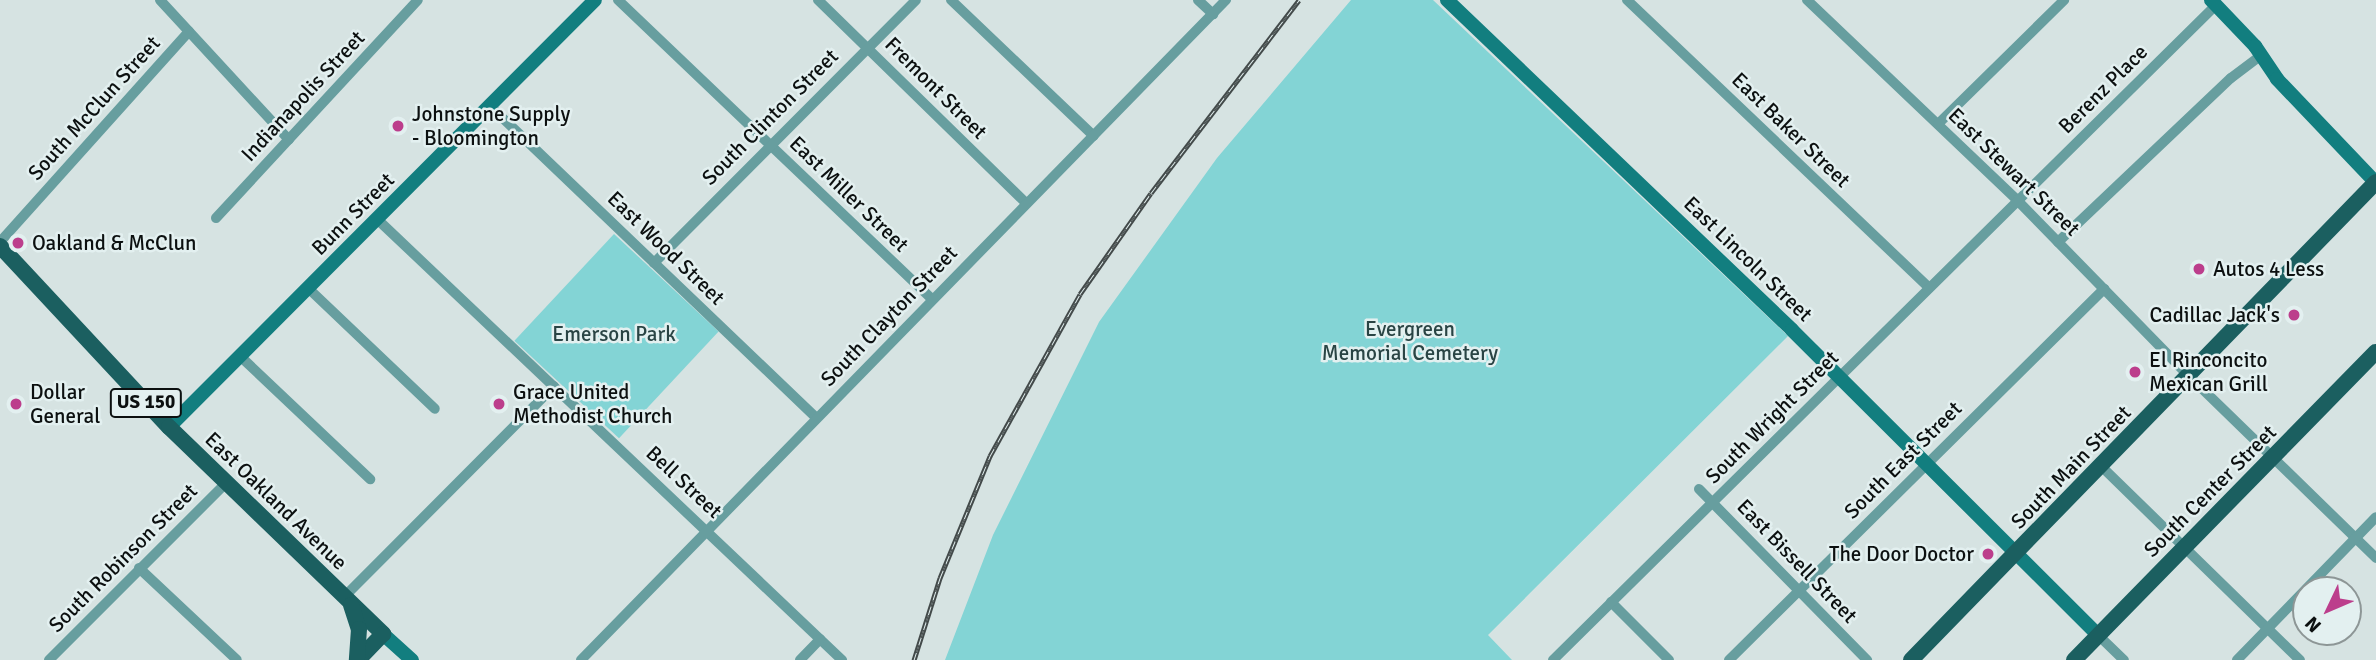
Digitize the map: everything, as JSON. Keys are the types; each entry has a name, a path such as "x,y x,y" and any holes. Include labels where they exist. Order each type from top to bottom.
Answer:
{"main road":[{"name":"Bunn Street","path":"169,427 595,0"},
{"name":"East Lincoln Street","path":"1450,1 1840,378 2098,635"},
{"path":"2213,2 2262,55 2277,79 2376,183"},
{"name":"South Main Street","path":"1911,660 2376,183"},
{"name":"East Oakland Avenue","path":"0,244 169,427 412,660"},
{"name":"South Center Street","path":"2074,660 2376,352"},
{"path":"347,598 359,629 358,660"},
{"path":"358,660 383,634"}],"street":[{"path":"160,0 289,139"},
{"name":"Indianapolis Street","path":"216,218 418,0"},
{"name":"East Miller Street","path":"618,0 932,299"},
{"name":"Fremont Street","path":"818,0 1026,203"},
{"name":"South Clinton Street","path":"654,263 916,0"},
{"path":"951,0 1094,136"},
{"path":"1198,0 1213,14"},
{"name":"South Clayton Street","path":"581,660 1226,0"},
{"name":"East Baker Street","path":"1627,0 1929,288"},
{"name":"East Stewart Street","path":"1807,0 2017,200 2189,376 2376,558"},
{"path":"1938,124 2064,0"},
{"name":"Berenz Place","path":"2017,200 2213,2"},
{"name":"South McClun Street","path":"0,244 189,32"},
{"path":"2058,242 2231,78 2262,55"},
{"name":"East Wood Street","path":"490,106 816,418"},
{"name":"South Wright Street","path":"1553,660 2017,200"},
{"name":"Bell Street","path":"377,219 842,660"},
{"path":"308,288 435,409"},
{"name":"South East Street","path":"1730,660 2104,289"},
{"path":"241,357 369,479"},
{"path":"347,598 554,386"},
{"path":"2101,466 2300,660"},
{"name":"South Robinson Street","path":"49,660 226,483"},
{"name":"East Bissell Street","path":"1699,489 1867,660"},
{"path":"2237,660 2376,517"},
{"path":"139,568 237,660"},
{"path":"1611,602 1669,660"},
{"path":"2098,635 2124,660"},
{"path":"800,660 820,639"}],"green space":[{"name":"Evergreen Memorial Cemetery","path":"1351,0 1433,0 1788,336 1488,635 1512,660 945,660 993,535 1099,322 1217,158"},
{"name":"Emerson Park","path":"614,234 719,332 619,438 514,341"}],"railway":[{"path":"914,660 940,578 990,456 1080,294 1151,193 1299,0"}],"place":[{"name":"Johnstone Supply - Bloomington","path":"398,126"},
{"name":"Oakland & McClun","path":"18,243"},
{"name":"Autos 4 Less","path":"2199,269"},
{"name":"Cadillac Jack's","path":"2294,315"},
{"name":"El Rinconcito Mexican Grill","path":"2135,372"},
{"name":"Dollar General","path":"16,404"},
{"name":"Grace United Methodist Church","path":"499,404"},
{"name":"The Door Doctor","path":"1988,554"}]}
